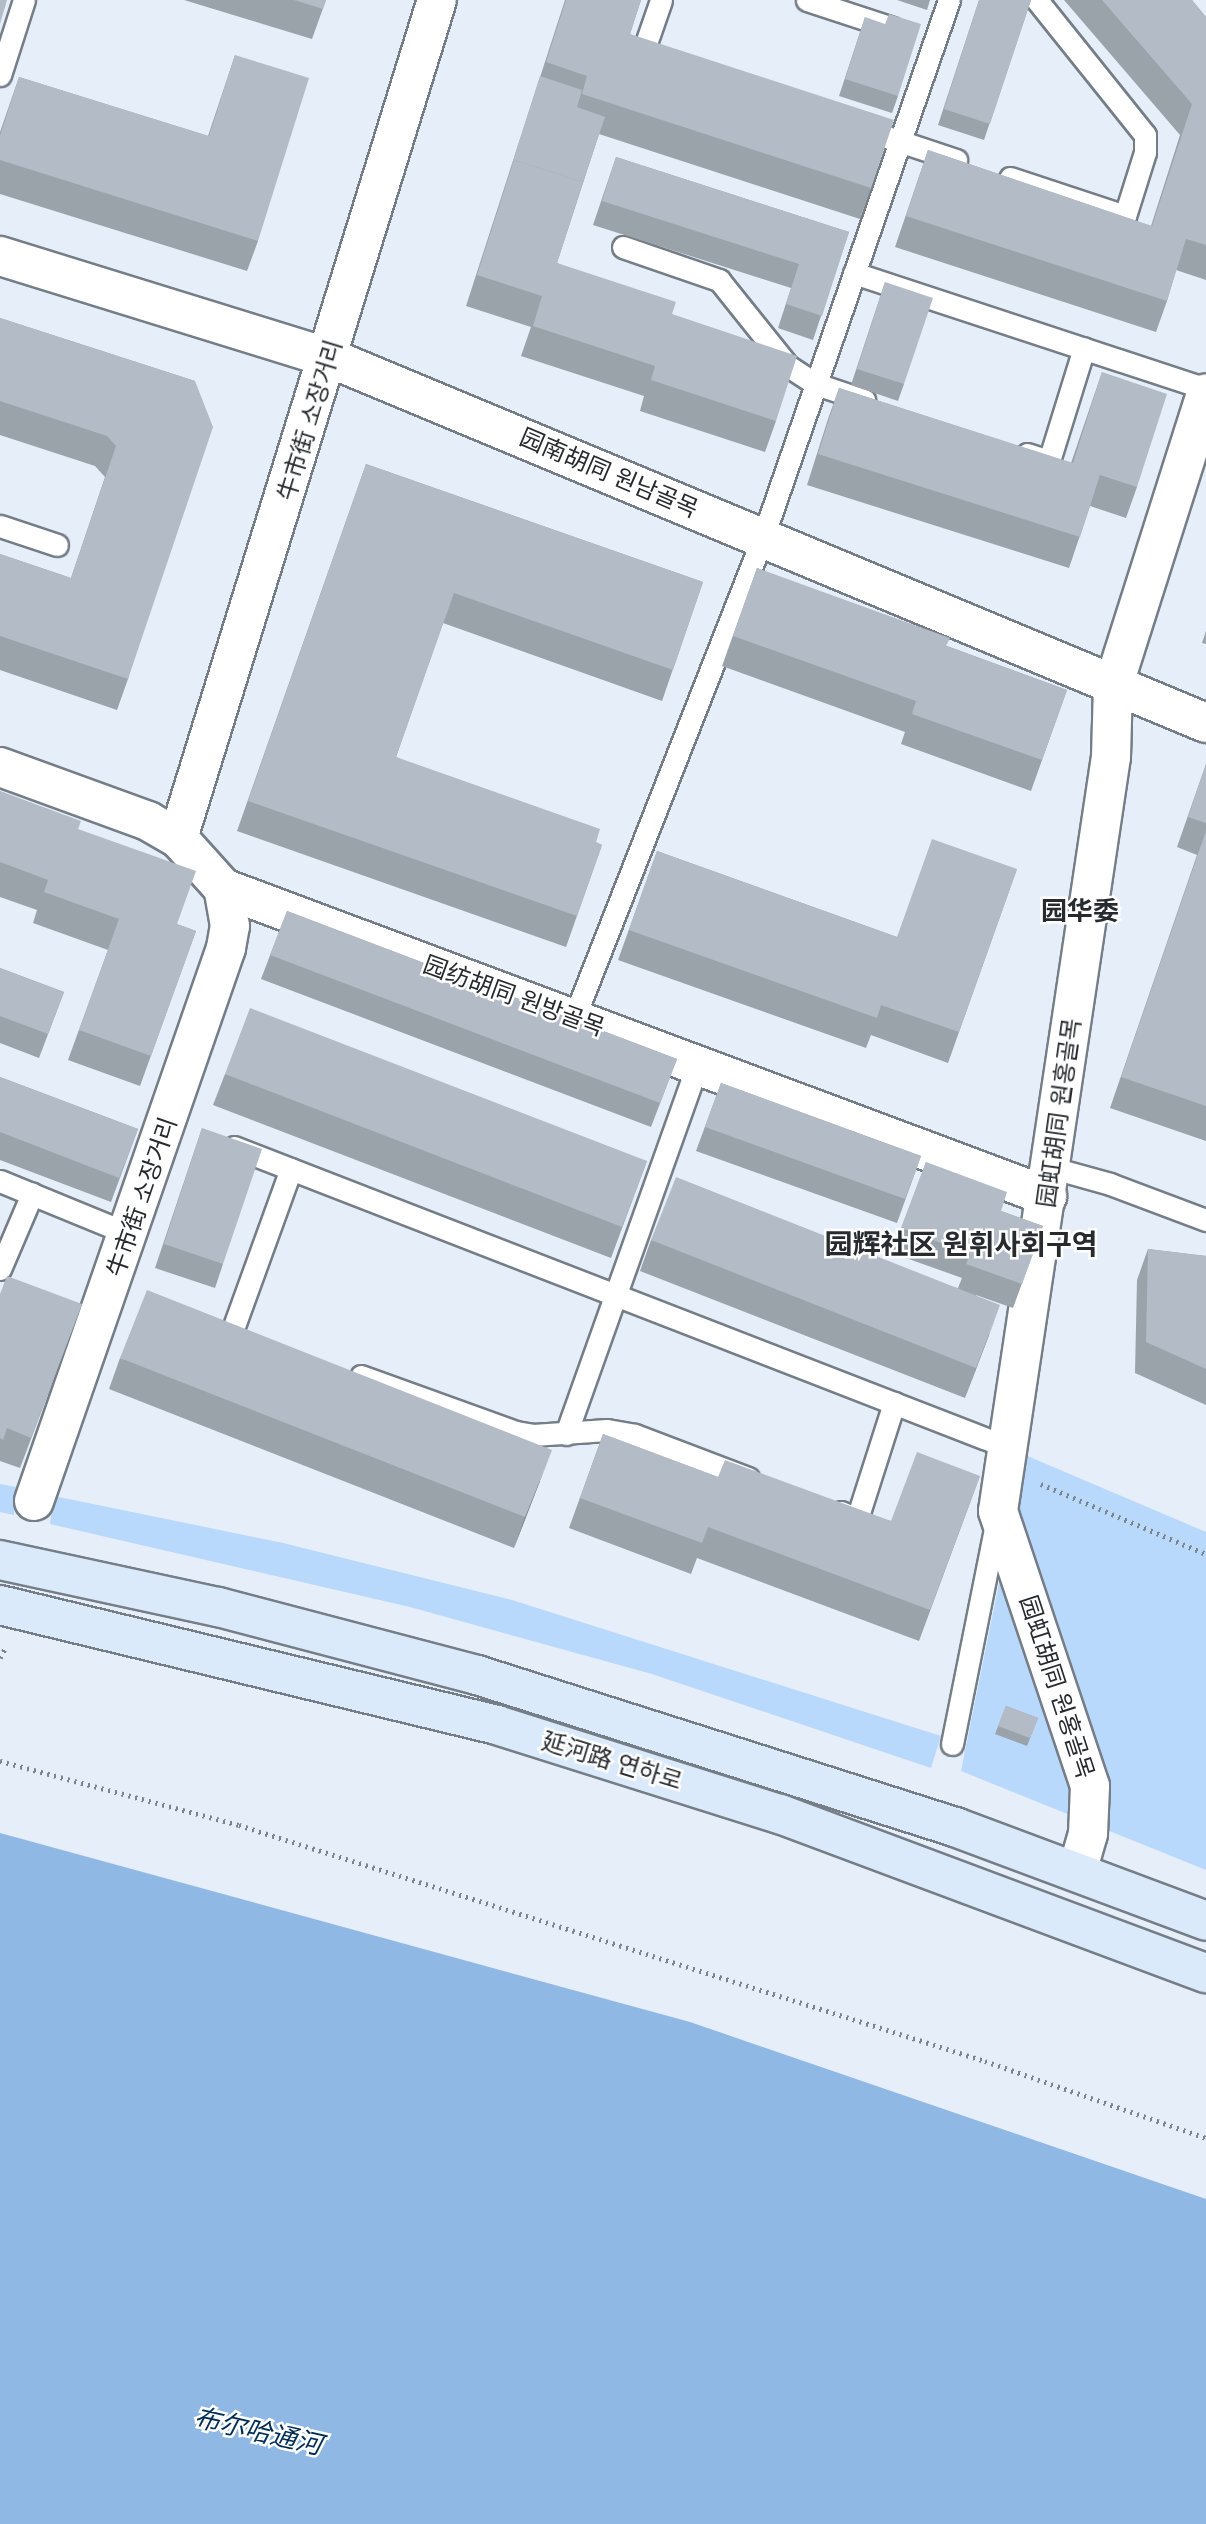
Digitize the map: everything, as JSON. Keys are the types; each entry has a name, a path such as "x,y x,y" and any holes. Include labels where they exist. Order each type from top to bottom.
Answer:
{"main road":[{"name":"延河路 연하로","path":"0,1560 218,1607 477,1675 751,1759 1077,1872 1206,1921"},
{"name":"延河路 연하로","path":"0,1605 497,1725 780,1814 1206,1973"}],"street":[{"name":"牛市街 소장거리","path":"178,838 330,358 437,0"},
{"name":"园南胡同 원남골목","path":"0,256 330,358 763,537 1113,687 1206,723"},
{"name":"园虹胡同 원홍골목","path":"1077,1872 1088,1834 1090,1786 998,1511 1111,757 1113,687 1206,391"},
{"name":"园纺胡同 원방골목","path":"0,767 148,821 178,838 223,888 698,1064 1049,1184"},
{"name":"牛市街 소장거리","path":"34,1501 129,1234 149,1137 226,948 230,926 223,888"}],"lane":[{"path":"0,75 24,0"},
{"path":"661,0 642,55 667,64"},
{"path":"807,0 934,42"},
{"path":"574,1018 763,537 949,0"},
{"path":"861,128 1125,216 1146,152 1146,135 1037,0"},
{"path":"623,247 719,280 775,353 816,384 880,405"},
{"path":"854,273 1206,391"},
{"path":"1010,448 1049,461 1084,348"},
{"path":"0,526 57,545"},
{"path":"566,1434 698,1064"},
{"path":"212,1139 894,1403 1006,1458"},
{"path":"233,1329 291,1169"},
{"path":"1049,1184 1060,1170 1110,1184 1206,1220"},
{"path":"0,1181 129,1234"},
{"path":"0,1269 32,1194"},
{"path":"209,1320 258,1338"},
{"path":"335,1366 516,1432 566,1434 607,1430 635,1435 766,1484"},
{"path":"818,1504 858,1518 894,1403"},
{"path":"952,1744 998,1511"}],"path":[{"path":"1006,1458 1206,1554"},
{"path":"0,1658 6,1645"},
{"path":"0,1761 239,1825 985,2061 1206,2138"}],"shaded area":[{"path":"1025,1455 1206,1532 1206,1870 961,1771"},
{"path":"0,1484 16,1487 14,1515 0,1512"},
{"path":"54,1496 283,1543 512,1600 941,1736 931,1768 652,1674 410,1607 50,1524"}],"water":[{"name":"布尔哈通河","path":"0,1833 690,2022 1206,2199 1206,2524 0,2524"}],"building":[{"path":"0,0 7,0 0,24"},
{"path":"294,0 326,0 323,9"},
{"path":"566,0 641,0 630,34 894,120 871,188 582,94 587,76 546,62"},
{"path":"979,0 1031,0 990,124 944,109"},
{"path":"1102,0 1192,0 1206,17 1206,245 1186,239 1167,301 906,216 928,150 1152,226 1192,104"},
{"path":"889,14 921,24 898,96 845,79 865,17 885,24"},
{"path":"235,55 309,78 258,241 0,160 0,136 19,77 209,136"},
{"path":"540,76 582,90 577,107 605,117 583,182 514,160 509,173"},
{"path":"616,157 849,232 822,316 786,304 799,264 602,201"},
{"path":"514,160 583,182 557,263 676,302 672,314 797,356 776,421 651,380 655,366 533,326 542,296 477,275"},
{"path":"885,282 933,298 904,384 857,369"},
{"path":"0,318 195,381 213,427 128,679 0,636 0,554 71,578 116,446 107,436 0,401"},
{"path":"1102,372 1167,394 1137,487 1100,475 1080,537 818,454 839,388 1073,463"},
{"path":"366,464 703,582 673,670 454,593 396,757 600,829 596,842 602,845 577,916 248,801"},
{"path":"757,568 950,638 946,646 1067,690 1042,760 912,714 916,701 733,636"},
{"path":"1206,764 1206,823 1188,817"},
{"path":"0,791 81,821 78,829 196,871 177,924 196,931 151,1056 79,1030 119,919 44,892 48,880 0,862"},
{"path":"1206,831 1206,1106 1121,1077"},
{"path":"932,839 1017,869 959,1032 881,1005 877,1018 629,930 657,851 897,937"},
{"path":"287,911 677,1059 660,1103 270,955"},
{"path":"0,968 64,992 48,1034 0,1016"},
{"path":"250,1008 647,1161 622,1227 225,1074"},
{"path":"0,1077 138,1129 119,1178 0,1132"},
{"path":"721,1083 921,1156 905,1199 705,1127"},
{"path":"202,1128 262,1149 223,1264 164,1244"},
{"path":"926,1162 1007,1192 1001,1211 1043,1226 1022,1284 966,1264 970,1254 901,1228"},
{"path":"676,1177 1000,1305 976,1368 651,1240"},
{"path":"1148,1249 1206,1256 1206,1369 1146,1342"},
{"path":"7,1276 82,1304 31,1438 7,1428 3,1440 0,1438 0,1294"},
{"path":"147,1290 552,1450 525,1517 120,1358"},
{"path":"603,1434 718,1477 725,1460 891,1521 917,1452 980,1476 930,1610 708,1527 702,1543 580,1498"},
{"path":"1006,1706 1038,1718 1030,1738 998,1726"}],"district":[{"name":"园华委","path":"1080,912"},
{"name":"园辉社区 원휘사회구역","path":"961,1245"}]}
